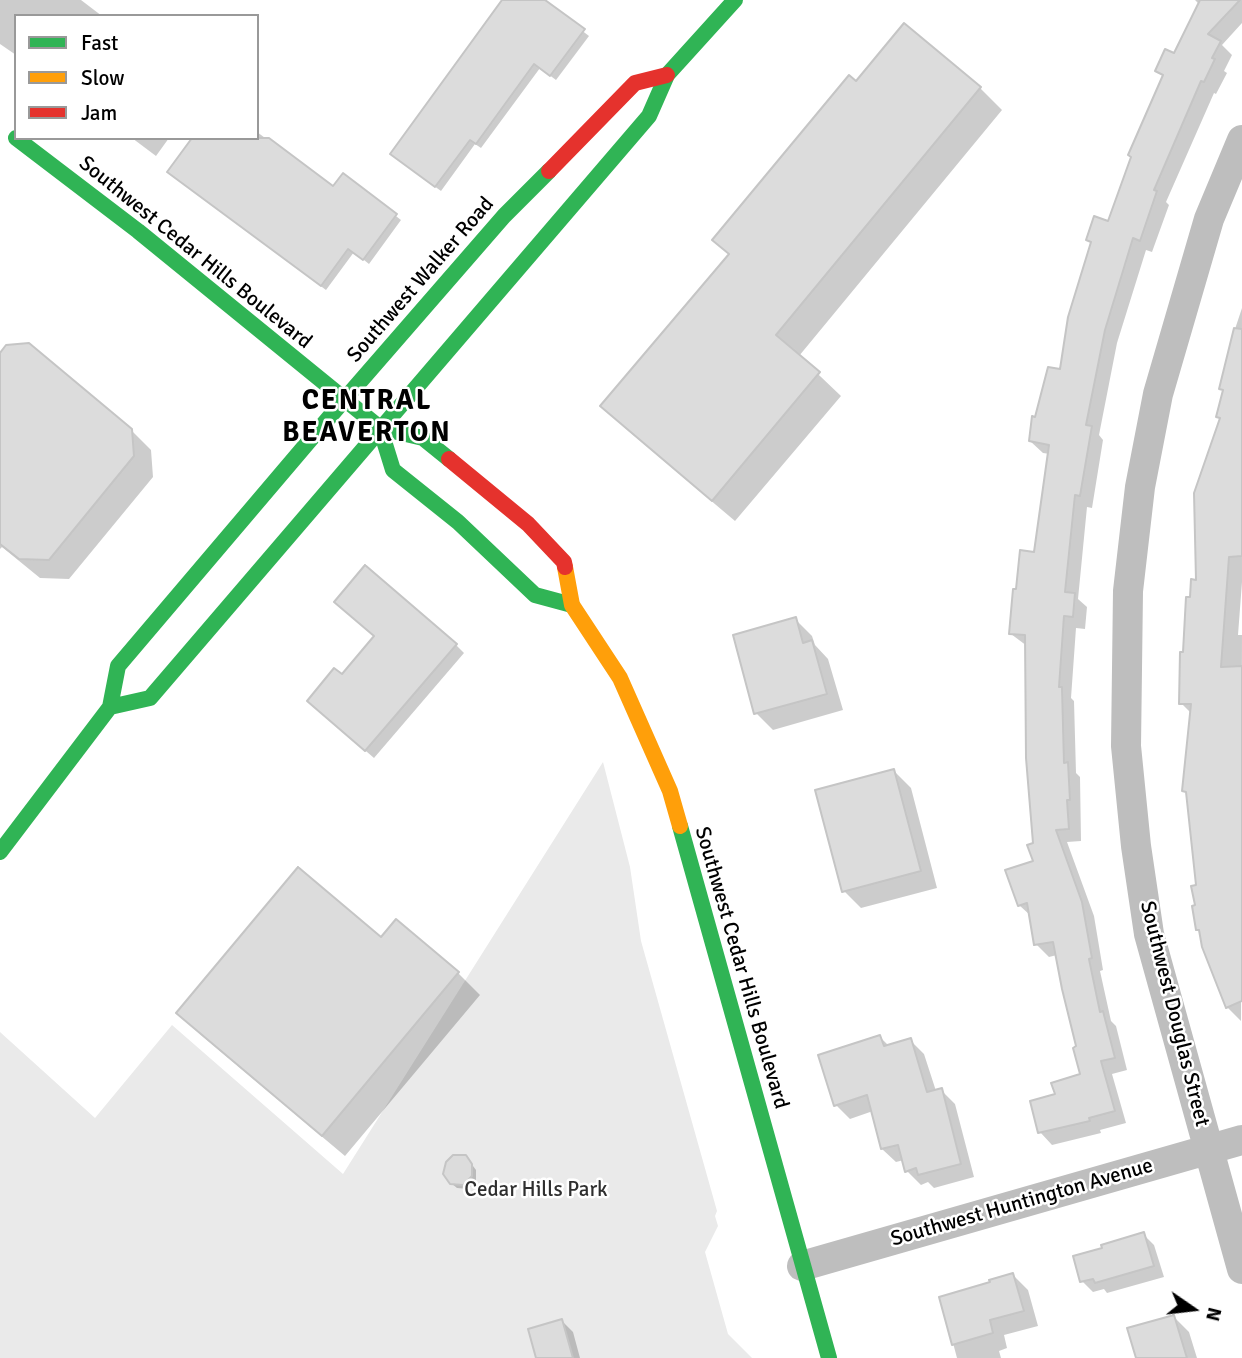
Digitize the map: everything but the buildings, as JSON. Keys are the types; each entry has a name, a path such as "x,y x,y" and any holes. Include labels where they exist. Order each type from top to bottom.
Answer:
{"main road":[{"path":"110,707 150,698 649,116 667,75 734,0"},
{"name":"Southwest Walker Road","path":"0,852 110,707 118,666 344,400 504,216 635,83 667,75"},
{"name":"Southwest Cedar Hills Boulevard","path":"19,140 138,231 380,428 424,438 528,524 564,562 572,605 620,678 670,790 829,1358"},
{"path":"380,428 393,470 458,522 535,595 572,605"}],"street":[{"name":"Southwest Douglas Street","path":"1242,140 1209,219 1158,394 1140,487 1128,591 1126,746 1147,921 1242,1269"},
{"name":"Southwest Huntington Avenue","path":"802,1266 1242,1140"}],"green space":[{"name":"Cedar Hills Park","path":"603,762 630,867 641,941 717,1211 715,1216 718,1226 705,1252 728,1334 752,1358 0,1358 0,1032 95,1118 172,1025 343,1174"}],"traffic: fast":[{"path":"110,707 150,698 649,116 667,75 735,0"},
{"path":"19,140 138,231 380,428 423,438 449,459"},
{"path":"0,852 110,707 118,666 504,216 549,171"},
{"path":"380,428 393,470 458,522 535,595 572,605"},
{"path":"680,826 829,1358"}],"traffic: slow":[{"path":"565,567 572,605 620,678 670,791 680,826"}],"traffic: jam":[{"path":"549,171 635,83 667,75"},
{"path":"449,459 528,524 564,562 565,567"}],"district":[{"name":"CENTRAL BEAVERTON","path":"367,418"}]}
